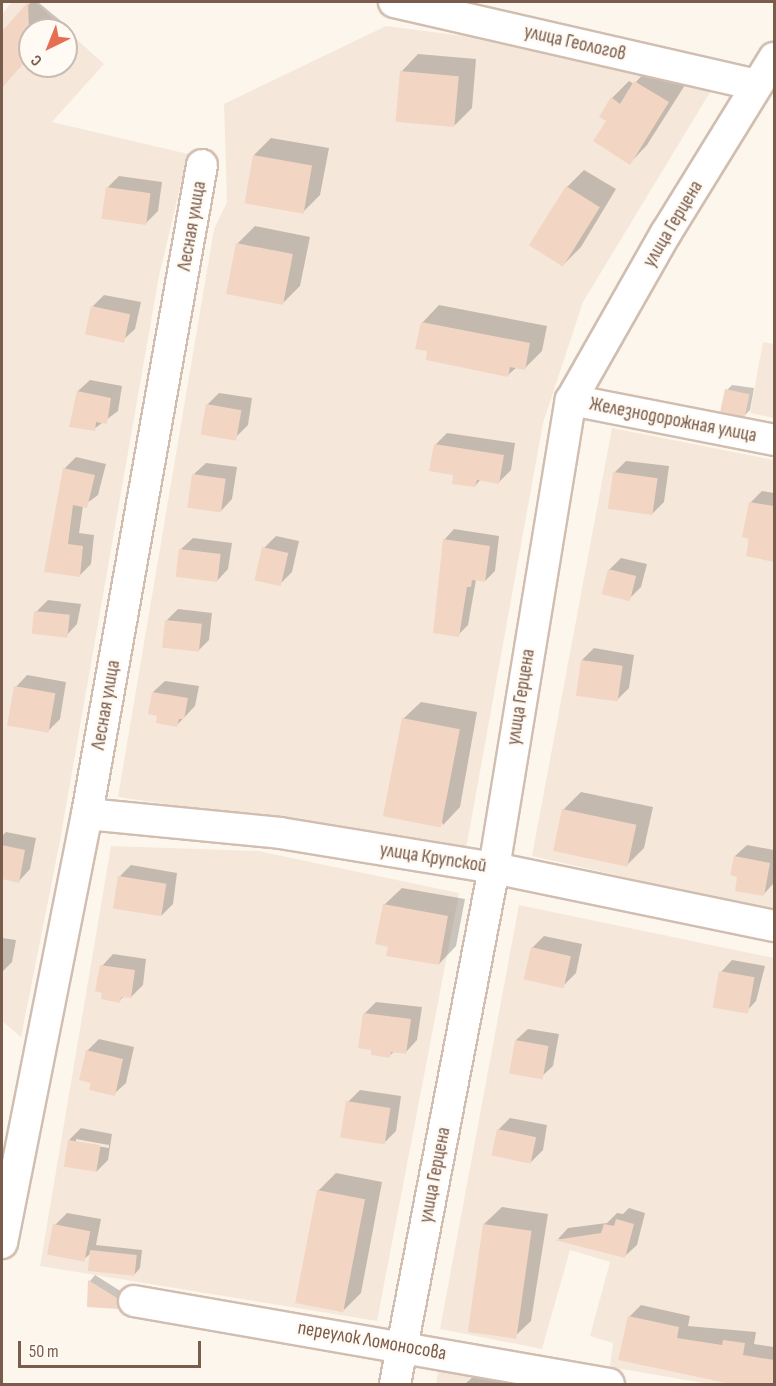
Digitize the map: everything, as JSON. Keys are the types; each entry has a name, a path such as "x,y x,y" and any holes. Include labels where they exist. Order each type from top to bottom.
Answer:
{"street":[{"name":"улица Геологов","path":"394,2 756,85"},
{"name":"улица Герцена","path":"395,1384 494,868 571,400 774,57"},
{"name":"Лесная улица","path":"2,1243 87,814 202,165"},
{"name":"Железнодорожная улица","path":"571,400 774,440"},
{"name":"улица Крупской","path":"87,814 280,833 494,868 774,926"},
{"name":"переулок Ломоносова","path":"134,1301 403,1345 609,1384"}],"shaded area":[{"path":"12,2 35,2 53,18 18,18 18,78 78,78 78,41 104,64 52,122 188,154 159,276 59,846 21,1037 2,1021 2,14"},
{"path":"386,26 526,44 712,89 583,302 543,423 466,849 118,797 214,229 227,202 224,104"},
{"path":"763,342 774,344 774,418 750,413"},
{"path":"612,428 774,460 774,911 532,856"},
{"path":"111,846 258,851 459,893 377,1321 40,1266"},
{"path":"519,905 774,958 774,1384 710,1384 610,1367 613,1343 590,1336 610,1262 570,1250 542,1349 440,1329"},
{"path":"438,1371 511,1384 436,1384"}],"building":[{"path":"28,2 29,18 18,18 18,70 2,88 2,31"},
{"path":"400,71 459,76 454,127 396,122"},
{"path":"634,81 669,102 630,165 593,141 606,121 599,117 611,97 620,104"},
{"path":"253,155 312,165 304,214 244,203"},
{"path":"566,186 600,207 563,267 529,245"},
{"path":"106,187 151,193 146,225 102,219"},
{"path":"236,243 293,254 283,305 226,294"},
{"path":"91,306 130,314 124,343 85,334"},
{"path":"421,322 530,343 525,370 510,367 508,377 426,360 427,351 415,349"},
{"path":"725,389 749,394 745,417 720,411"},
{"path":"77,391 111,398 107,424 96,422 95,431 69,427"},
{"path":"206,404 241,410 236,441 201,435"},
{"path":"434,444 504,455 499,484 477,480 475,487 452,484 453,475 429,471"},
{"path":"63,468 95,475 87,508 73,505 68,544 83,546 80,577 44,572"},
{"path":"613,472 658,478 652,515 608,509"},
{"path":"192,474 226,479 221,512 187,508"},
{"path":"749,502 774,506 774,562 746,556 749,539 742,537"},
{"path":"443,539 490,546 485,582 472,580 471,587 467,587 459,637 433,633"},
{"path":"262,547 288,553 281,586 254,580"},
{"path":"179,549 221,554 217,582 176,577"},
{"path":"608,569 636,576 630,601 602,594"},
{"path":"34,611 70,615 67,638 32,634"},
{"path":"165,620 202,624 199,652 162,648"},
{"path":"581,660 623,666 618,701 576,696"},
{"path":"14,686 55,693 48,733 7,725"},
{"path":"152,692 188,698 184,719 179,719 177,727 156,723 157,716 148,714"},
{"path":"402,718 460,729 441,827 383,816"},
{"path":"562,809 636,825 627,867 553,851"},
{"path":"2,845 25,850 19,883 2,879"},
{"path":"734,856 770,863 764,896 735,891 737,877 730,875"},
{"path":"118,876 166,884 161,916 113,909"},
{"path":"383,904 448,916 439,965 386,956 388,947 375,944"},
{"path":"531,947 571,956 564,988 524,979"},
{"path":"100,965 135,970 131,998 121,997 120,1003 101,999 102,993 95,991"},
{"path":"719,971 754,977 748,1014 713,1007"},
{"path":"363,1013 411,1019 406,1054 391,1052 390,1058 371,1055 371,1050 358,1048"},
{"path":"515,1040 548,1046 543,1079 509,1073"},
{"path":"86,1050 123,1059 115,1096 89,1090 91,1083 79,1080"},
{"path":"346,1101 390,1108 385,1145 340,1138"},
{"path":"497,1129 536,1137 531,1164 491,1155"},
{"path":"68,1140 101,1145 96,1172 64,1167"},
{"path":"317,1190 365,1199 343,1312 295,1303"},
{"path":"616,1219 634,1224 625,1258 555,1240 601,1233 604,1224 614,1226"},
{"path":"53,1224 90,1231 84,1262 47,1254"},
{"path":"483,1224 532,1231 516,1339 468,1332"},
{"path":"90,1250 137,1255 135,1276 88,1271"},
{"path":"88,1280 117,1298 119,1309 87,1307"},
{"path":"628,1316 679,1327 677,1338 722,1345 723,1340 745,1343 743,1355 774,1360 774,1384 731,1384 618,1360"}]}
